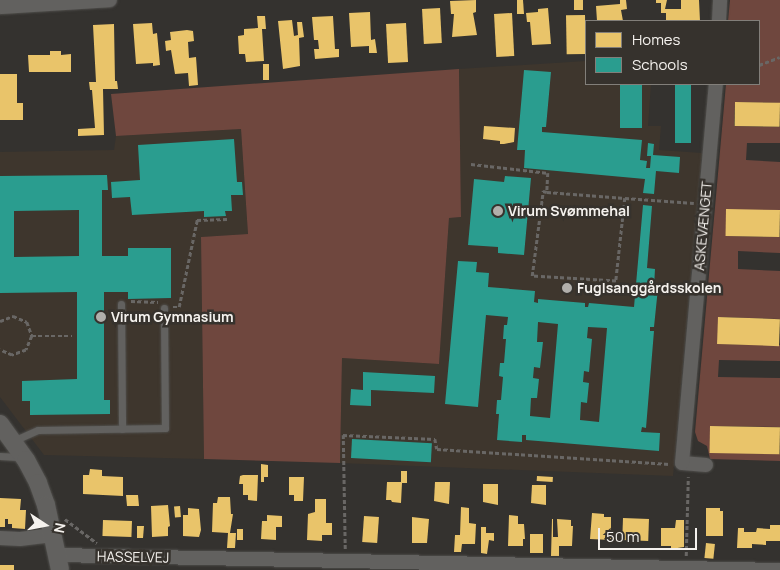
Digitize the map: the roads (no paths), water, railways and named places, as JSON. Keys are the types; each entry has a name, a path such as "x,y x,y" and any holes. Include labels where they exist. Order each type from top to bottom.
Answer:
{"street":[{"path":"0,7 110,0"},
{"path":"720,0 720,20"},
{"name":"ASKEVÆNGET","path":"706,465 685,464 716,85"},
{"path":"0,424 24,457 38,483 46,505 58,562"},
{"path":"0,538 20,539 53,535"},
{"name":"HASSELVEJ","path":"58,562 115,556 229,565 780,570"}],"lane":[{"path":"121,304 122,429"},
{"path":"13,441 38,430 165,428 164,308"},
{"path":"0,456 24,457"}],"place":[{"name":"Virum Svømmehal","path":"498,211"},
{"name":"Fuglsanggårdsskolen","path":"567,288"},
{"name":"Virum Gymnasium","path":"101,317"}]}
